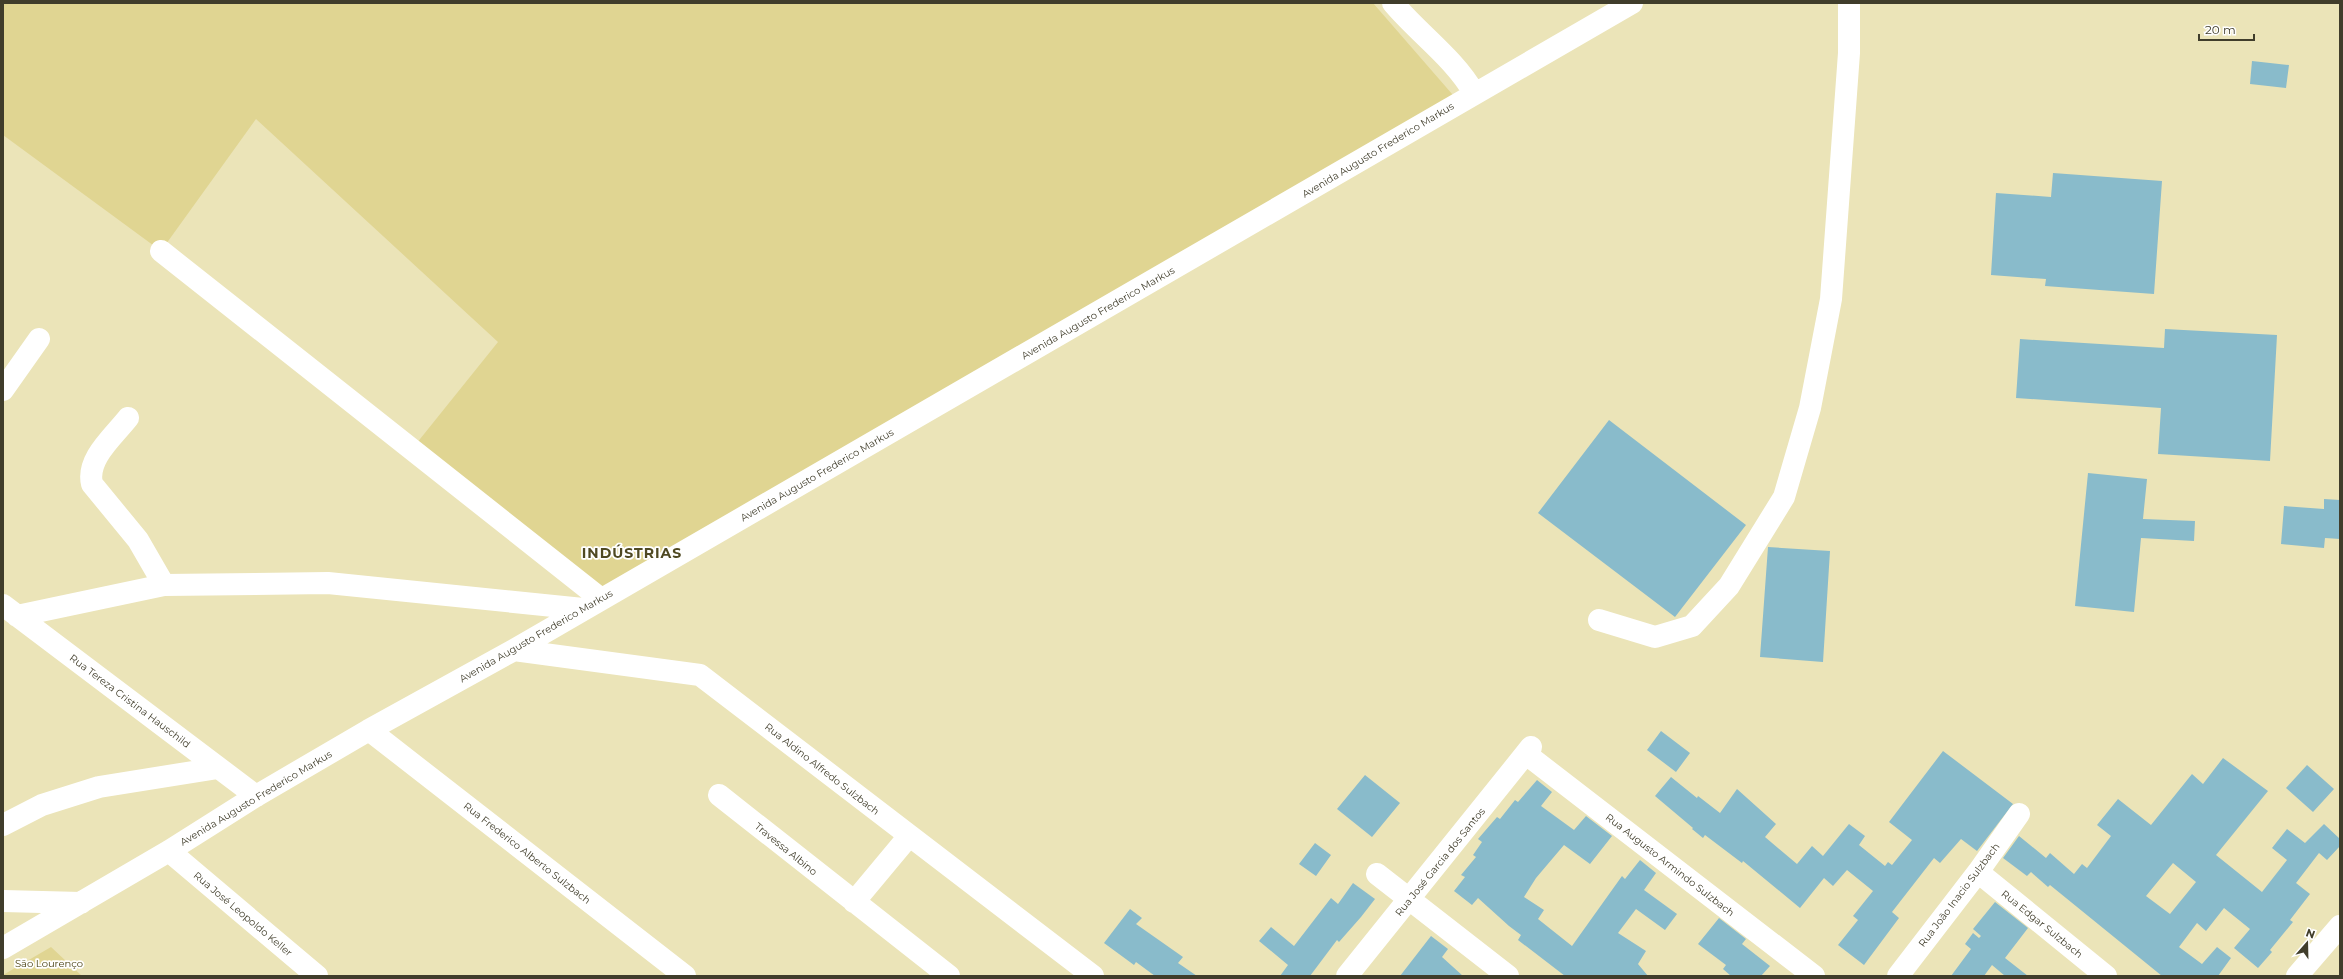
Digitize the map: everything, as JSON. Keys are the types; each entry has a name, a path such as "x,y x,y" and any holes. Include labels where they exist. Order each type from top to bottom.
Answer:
{"street":[{"path":"1393,3 1451,62 1467,80 1474,93"},
{"name":"Avenida Augusto Frederico Markus","path":"3,948 169,851 256,796 368,730 514,650 1187,262 1474,93 1632,3"},
{"path":"1599,620 1655,636 1692,626 1729,586 1784,497 1810,408 1831,298 1849,53 1849,3"},
{"path":"161,251 592,604"},
{"path":"3,390 39,339"},
{"path":"128,418 92,463 90,473 92,484 138,540 164,585"},
{"path":"10,611 164,585 328,583 592,604"},
{"name":"Rua Tereza Cristina Hauschild","path":"10,611 256,796"},
{"name":"Rua Aldino Alfredo Sulzbach","path":"514,650 700,675 1093,976"},
{"name":"Rua Frederico Alberto Sulzbach","path":"368,730 685,976"},
{"name":"Rua José Garcia dos Santos","path":"1347,976 1529,751"},
{"name":"Rua Augusto Armindo Sulzbach","path":"1529,751 1814,976"},
{"path":"3,825 42,805 99,787 218,768"},
{"name":"Travessa Albino","path":"719,795 949,976"},
{"name":"Rua João Inacio Sulzbach","path":"1898,976 1978,872 2019,814"},
{"path":"854,902 909,836"},
{"name":"Rua José Leopoldo Keller","path":"169,851 317,976"},
{"name":"Rua Edgar Sulzbach","path":"1978,872 2106,976"},
{"path":"1377,874 1508,976"},
{"path":"3,901 81,903"},
{"path":"2298,976 2340,926"}],"green space":[{"path":"3,3 1373,3 1459,102 601,599 412,449 498,342 256,119 161,251 3,135"},
{"name":"São Lourenço","path":"51,947 82,976 3,976 3,975"}],"building":[{"path":"2252,61 2289,65 2286,88 2250,84"},
{"path":"2053,173 2162,181 2154,294 2045,286 2046,279 1991,275 1996,193 2051,197"},
{"path":"2165,329 2277,335 2270,461 2158,454 2161,408 2016,398 2020,339 2164,348"},
{"path":"1609,420 1746,525 1675,617 1538,513"},
{"path":"2088,473 2147,479 2143,519 2195,521 2194,541 2141,538 2134,612 2075,606"},
{"path":"2324,499 2340,500 2340,539 2325,538 2324,548 2281,544 2284,506 2324,509"},
{"path":"1768,547 1830,551 1823,662 1760,657"},
{"path":"1661,731 1690,753 1676,772 1647,750"},
{"path":"1943,751 2013,804 1977,851 1961,839 1940,863 1934,858 1892,912 1899,918 1864,965 1838,945 1858,920 1853,916 1873,891 1847,870 1833,886 1824,878 1800,908 1743,861 1742,863 1705,835 1703,838 1655,796 1671,777 1697,798 1698,796 1720,813 1737,789 1776,824 1765,837 1797,864 1812,846 1823,856 1849,824 1865,836 1859,845 1885,866 1888,862 1892,865 1912,840 1889,822"},
{"path":"2223,758 2268,791 2216,855 2262,892 2287,860 2272,848 2287,829 2305,843 2324,824 2340,839 2340,846 2327,860 2319,853 2296,883 2310,894 2290,920 2293,922 2270,950 2272,952 2258,968 2234,948 2250,929 2224,908 2206,931 2197,923 2179,947 2202,964 2217,947 2231,958 2218,976 2162,976 2050,885 2048,887 2031,872 2027,876 2003,858 2019,836 2046,858 2050,853 2074,874 2082,864 2087,868 2111,836 2097,825 2118,799 2151,825 2192,774 2203,784","holes":["2173,863 2196,882 2170,914 2146,896"]},
{"path":"2307,765 2334,789 2313,812 2286,788"},
{"path":"1365,775 1400,803 1372,837 1337,809"},
{"path":"1537,780 1552,792 1541,806 1574,830 1586,816 1612,836 1590,864 1564,845 1536,878 1524,897 1544,910 1538,919 1572,946 1622,876 1625,879 1640,860 1656,873 1644,890 1677,914 1665,930 1636,909 1618,933 1646,951 1638,964 1648,976 1565,976 1518,940 1521,935 1478,898 1472,905 1454,891 1465,877 1461,875 1476,857 1473,855 1482,842 1478,839 1497,817 1500,819 1515,800 1518,802"},
{"path":"1315,843 1331,855 1316,876 1299,864"},
{"path":"1353,883 1375,899 1361,917 1339,942 1337,940 1310,976 1280,976 1288,965 1259,941 1271,927 1294,946 1331,898 1338,904"},
{"path":"1995,902 2028,928 2005,958 2028,976 2005,976 1992,965 1984,976 1951,976 1971,949 1965,944 1973,933 1979,938 1981,936 1973,929"},
{"path":"1130,909 1142,918 1136,924 1183,957 1178,963 1197,976 1155,976 1136,962 1134,965 1104,943"},
{"path":"1719,918 1746,939 1742,944 1770,966 1761,976 1731,976 1723,969 1726,965 1698,944"},
{"path":"1431,936 1448,949 1442,957 1463,976 1400,976"}],"district":[{"name":"INDÚSTRIAS","path":"632,553"}]}
